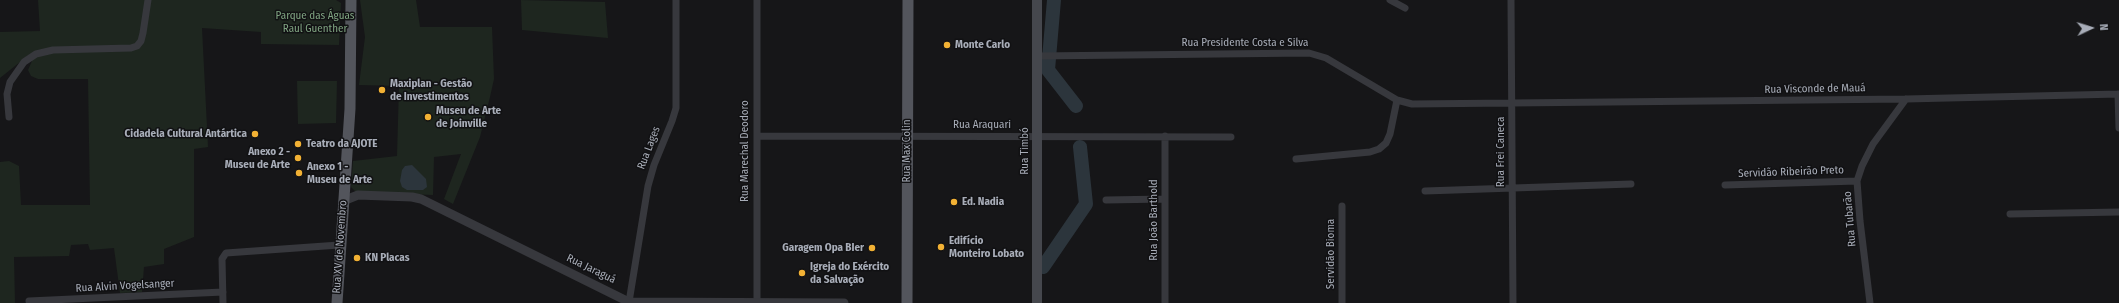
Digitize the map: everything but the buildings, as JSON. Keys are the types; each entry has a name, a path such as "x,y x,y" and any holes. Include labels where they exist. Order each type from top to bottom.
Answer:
{"main road":[{"name":"Rua XV de Novembro","path":"337,303 339,245 350,109 351,0"},
{"name":"Rua Max Colin","path":"907,303 908,0"},
{"name":"Rua Timbó","path":"1037,0 1040,56 1037,136 1037,303"}],"street":[{"path":"9,117 7,94 10,82 24,62 36,54 53,50 131,48 137,46 141,41 143,33 148,0"},
{"name":"Rua Lages","path":"630,302 648,186 654,164 676,108 676,0"},
{"name":"Rua Marechal Deodoro","path":"757,0 757,303"},
{"path":"1390,0 1405,8"},
{"name":"Rua Frei Caneca","path":"1511,0 1513,303"},
{"name":"Rua Presidente Costa e Silva","path":"1040,56 1309,53 1326,58 1397,100 1417,104 1512,103"},
{"path":"2118,94 2119,128"},
{"name":"Rua Visconde de Mauá","path":"1512,103 1906,99 2118,94"},
{"name":"Rua Tubarão","path":"1870,303 1859,214 1858,181 1862,166 1873,144 1906,99"},
{"path":"1296,160 1379,150 1386,143 1390,134 1397,100"},
{"name":"Rua Araquari","path":"757,136 1232,136"},
{"name":"Rua João Barthold","path":"1164,136 1165,303"},
{"name":"Servidão Ribeirão Preto","path":"1725,185 1858,181"},
{"path":"1425,191 1631,184"},
{"name":"Rua Jaraguá","path":"343,201 358,195 412,197 421,199 630,302 844,303"},
{"path":"1106,200 1165,199"},
{"name":"Servidão Bioma","path":"1342,206 1342,303"},
{"path":"2010,214 2119,212"},
{"path":"223,303 222,259 226,253 339,245"},
{"name":"Rua Alvin Vogelsanger","path":"29,301 223,292"}],"green space":[{"name":"Parque das Águas Raul Guenther","path":"38,0 336,0 341,3 339,45 261,44 261,32 202,28 208,147 194,149 194,237 164,249 164,264 144,267 142,292 120,293 114,248 90,250 88,244 71,245 69,256 14,257 15,303 0,303 0,162 9,161 19,166 21,205 90,205 88,79 38,79 31,76 28,70 32,61 30,54 0,78 0,32 40,31"},
{"path":"360,0 416,0 420,27 492,27 494,79 480,137 453,204 444,199 461,154 434,157 433,195 356,192 351,187 353,161 397,156 399,86 359,85 365,37"},
{"path":"521,0 605,2 608,38 522,30"},
{"path":"297,81 337,81 336,123 298,124"}],"shaded area":[{"path":"412,165 426,179 427,187 423,190 407,190 402,187 400,181 402,170 405,166"}],"waterway":[{"path":"1054,0 1048,70 1076,106"},
{"path":"1043,267 1086,204 1080,147"}],"place":[{"name":"Monte Carlo","path":"947,45"},
{"name":"Maxiplan - Gestão de Investimentos","path":"382,90"},
{"name":"Museu de Arte de Joinville","path":"428,117"},
{"name":"Cidadela Cultural Antártica","path":"255,134"},
{"name":"Teatro da AJOTE","path":"298,144"},
{"name":"Anexo 2 - Museu de Arte","path":"298,158"},
{"name":"Anexo 1 - Museu de Arte","path":"299,173"},
{"name":"Ed. Nadia","path":"954,202"},
{"name":"Edifício Monteiro Lobato","path":"941,247"},
{"name":"Garagem Opa BIer","path":"872,248"},
{"name":"KN Placas","path":"357,258"},
{"name":"Igreja do Exército da Salvação","path":"802,273"}]}
